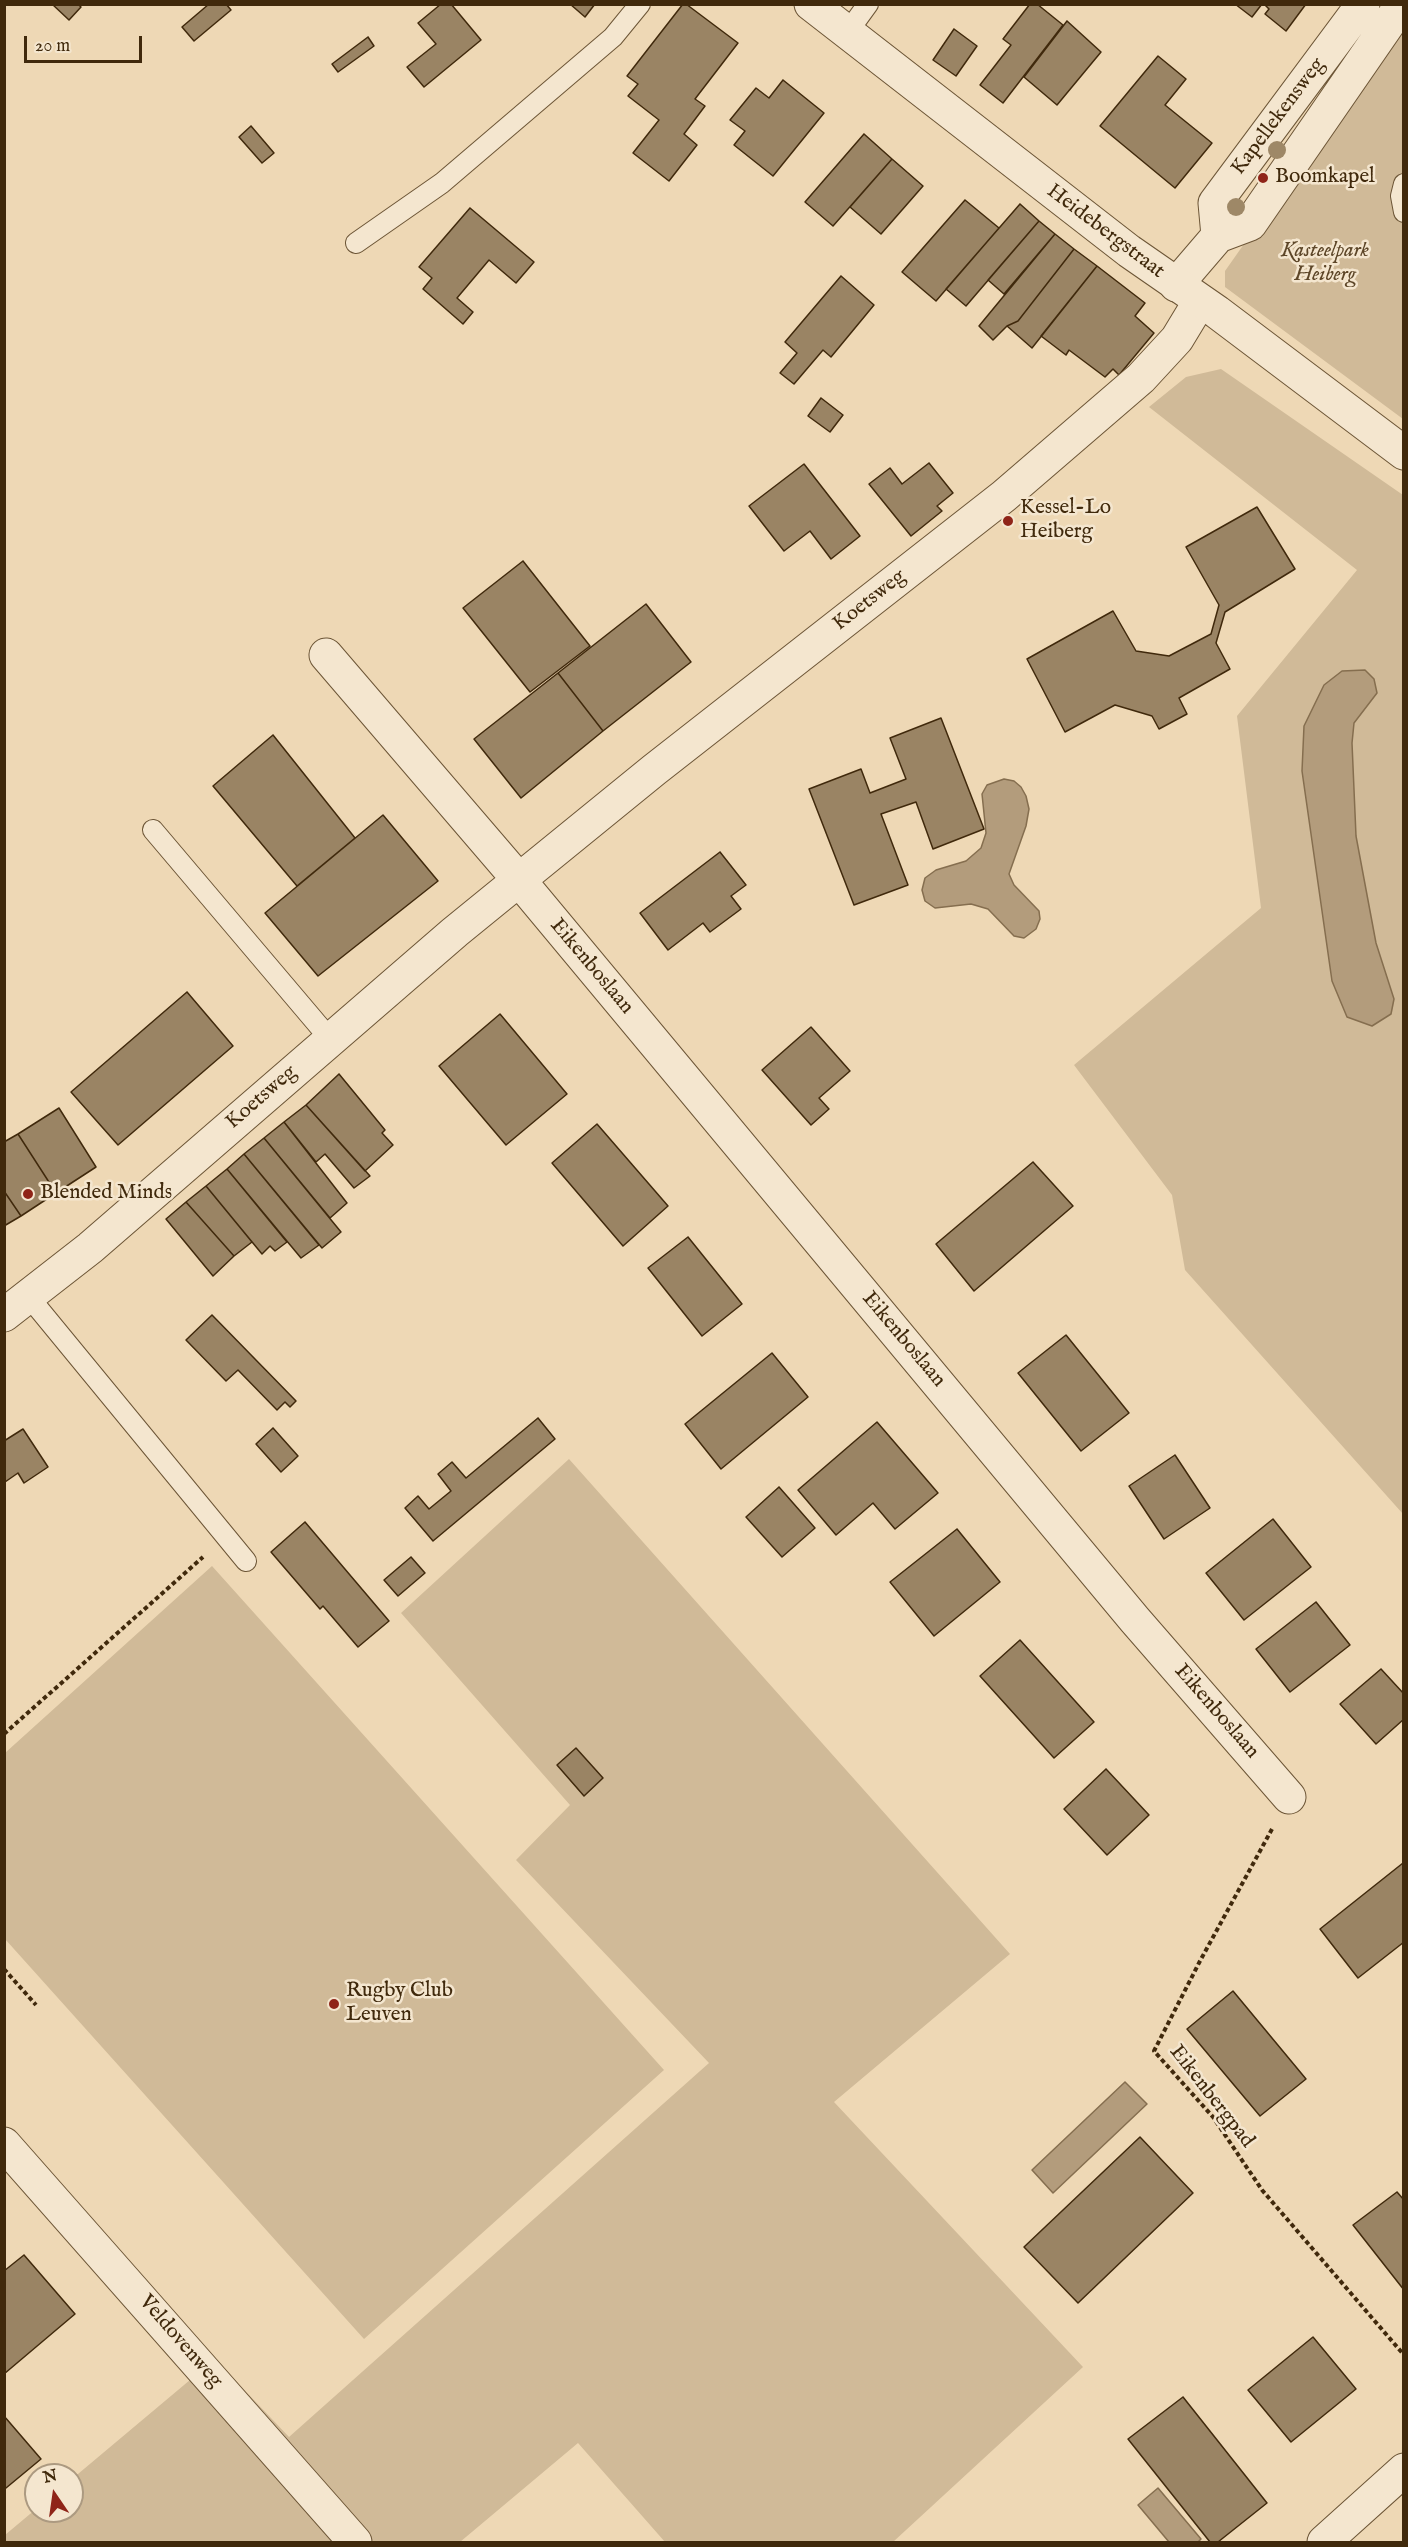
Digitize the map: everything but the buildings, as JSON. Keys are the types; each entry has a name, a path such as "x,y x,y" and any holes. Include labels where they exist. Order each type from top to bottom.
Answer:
{"street":[{"name":"Heidebergstraat","path":"811,4 1129,251 1404,453"},
{"name":"Kapellekensweg","path":"1188,293 1218,236 1215,203 1363,4"},
{"name":"Kapellekensweg","path":"1218,236 1250,224 1402,4"},
{"name":"Koetsweg","path":"17,1306 90,1248 330,1039 519,880 682,748 1004,496 1141,378 1177,339 1188,293"},
{"path":"326,655 519,880"},
{"name":"Eikenboslaan","path":"519,880 1135,1620 1289,1797"},
{"name":"Veldovenweg","path":"4,2144 354,2542"},
{"path":"1324,2542 1404,2470"}],"lane":[{"path":"356,243 442,183 612,37 640,4"},
{"path":"847,33 868,4"},
{"path":"1404,184 1401,196 1404,213"},
{"path":"153,830 330,1039"},
{"path":"17,1306 246,1561"}],"path":[{"path":"4,1734 226,1537"},
{"name":"Eikenbergpad","path":"1289,1797 1200,1960 1154,2051 1213,2117 1262,2190 1404,2355"},
{"path":"4,1969 36,2005"}],"green space":[{"name":"Kasteelpark Heiberg","path":"1403,18 1403,419 1225,287 1225,271"},
{"path":"1221,369 1403,495 1403,1514 1185,1270 1172,1195 1074,1065 1261,908 1237,716 1357,570 1149,407 1186,377"},
{"path":"569,1459 1010,1954 834,2102 1083,2367 893,2542 665,2542 578,2443 460,2542 5,2542 5,2535 24,2519 24,2523 84,2523 84,2469 215,2359 289,2437 709,2063 516,1860 570,1805 401,1613"},
{"name":"Rugby Club Leuven","path":"212,1566 664,2070 364,2339 5,1939 5,1753"}],"shaded area":[{"path":"1365,670 1374,679 1377,693 1354,723 1352,743 1356,836 1376,943 1394,999 1391,1014 1372,1026 1347,1017 1332,981 1302,771 1304,726 1324,685 1342,671"},
{"path":"1004,779 1014,781 1021,787 1029,809 1026,826 1009,874 1014,885 1039,911 1040,919 1036,929 1024,938 1014,936 988,909 971,904 935,908 925,901 922,890 925,878 936,870 966,861 981,848 986,833 982,794 987,785"},
{"path":"1125,2082 1147,2104 1053,2193 1032,2170"},
{"path":"1158,2488 1201,2539 1198,2542 1169,2542 1138,2505"}],"place":[{"name":"Boomkapel","path":"1263,178"},
{"name":"Kessel-Lo Heiberg","path":"1008,521"},
{"name":"Blended Minds","path":"28,1194"},
{"name":"Rugby Club Leuven","path":"334,2004"}]}
